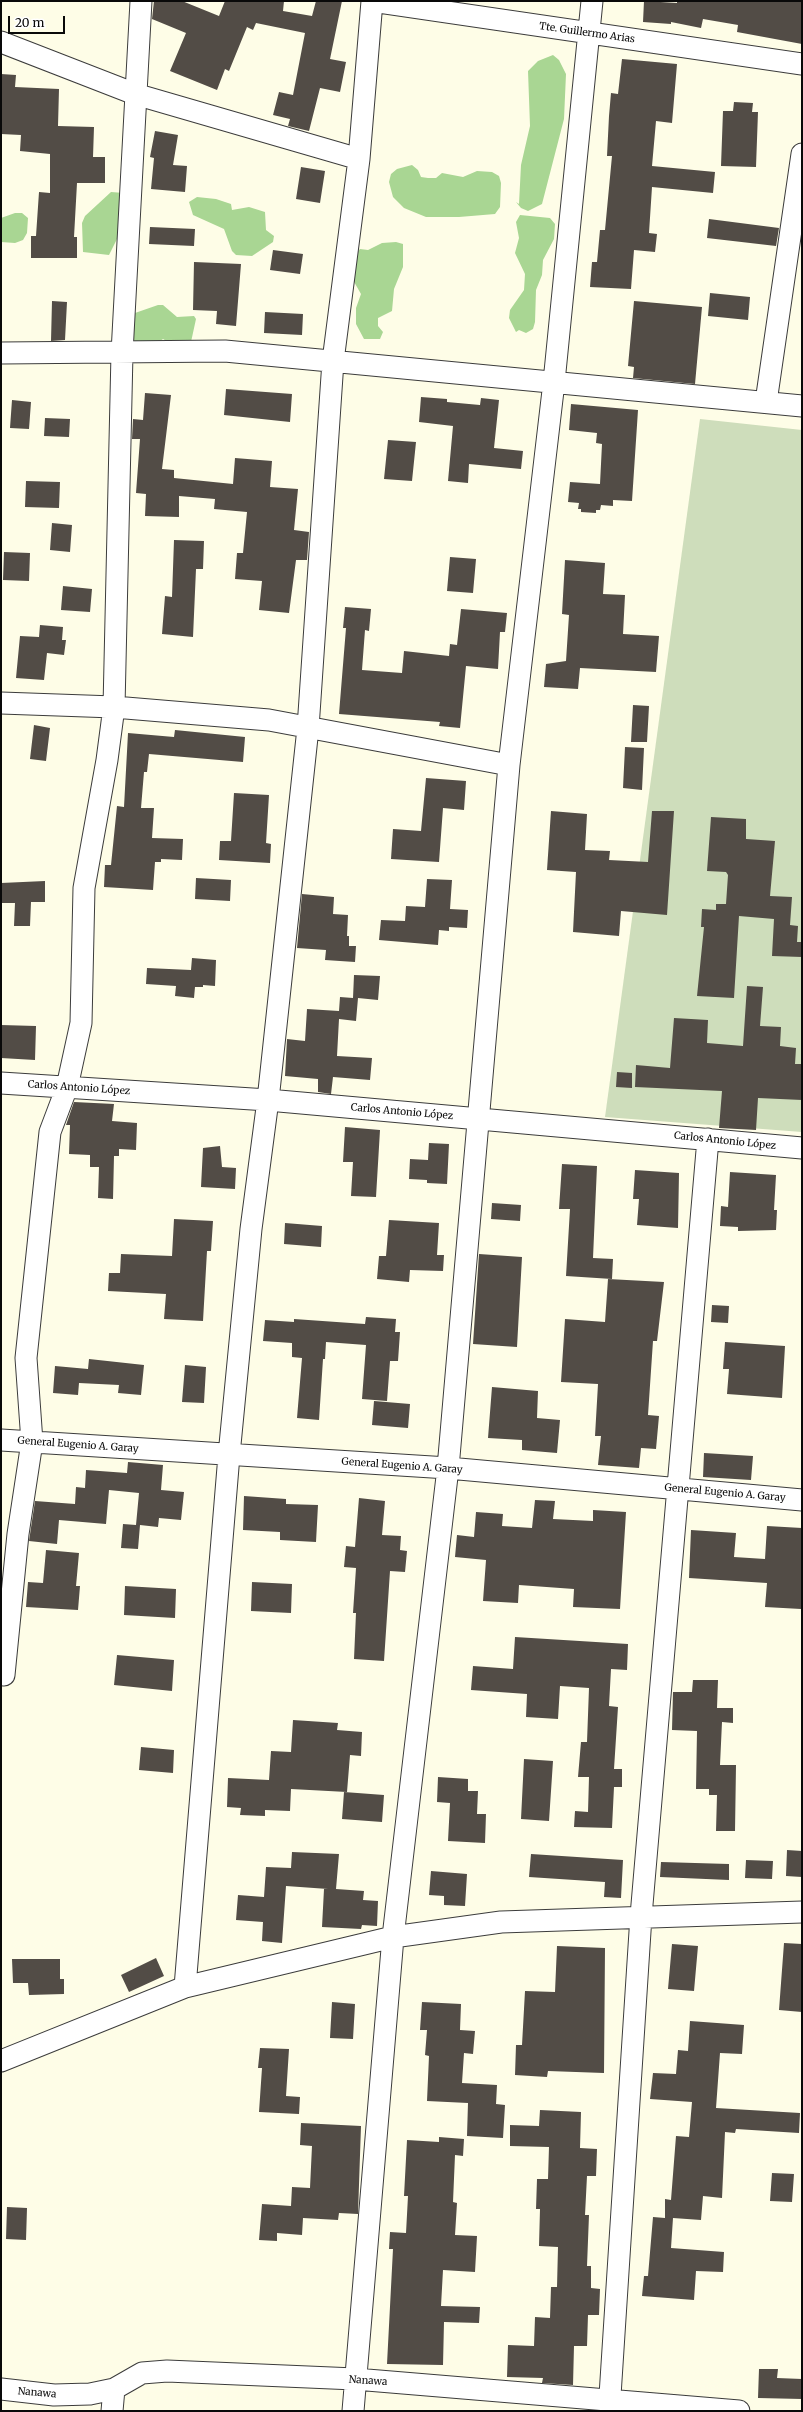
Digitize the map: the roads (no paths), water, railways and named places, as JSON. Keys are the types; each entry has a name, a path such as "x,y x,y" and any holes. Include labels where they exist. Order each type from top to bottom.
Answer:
{"street":[{"path":"4,1675 18,1534 32,1442 26,1358 34,1269 50,1132 67,1088 81,1023 84,888 107,760 114,707 122,353 141,1"},
{"path":"185,1987 230,1455 251,1229 268,1100 308,728 333,361 359,159 372,1"},
{"name":"Tte. Guillermo Arias","path":"372,1 802,64"},
{"path":"353,2411 394,1937 448,1468 477,1118 509,765 554,382 592,1"},
{"path":"1,42 135,94 359,159"},
{"path":"766,402 802,154"},
{"path":"1,353 224,351 802,406"},
{"path":"1,703 114,707 269,720 509,765"},
{"name":"Carlos Antonio López","path":"1,1083 268,1100 708,1138 802,1148"},
{"path":"609,2406 641,1916 679,1489 708,1138"},
{"name":"General Eugenio A. Garay","path":"1,1440 448,1468 802,1500"},
{"path":"1,2061 185,1987 394,1937 501,1922 641,1916 802,1912"},
{"name":"Nanawa","path":"1,2389 61,2395 90,2394 114,2389 142,2373 167,2371 355,2379 609,2406 739,2411"},
{"path":"112,2411 114,2389"}]}
